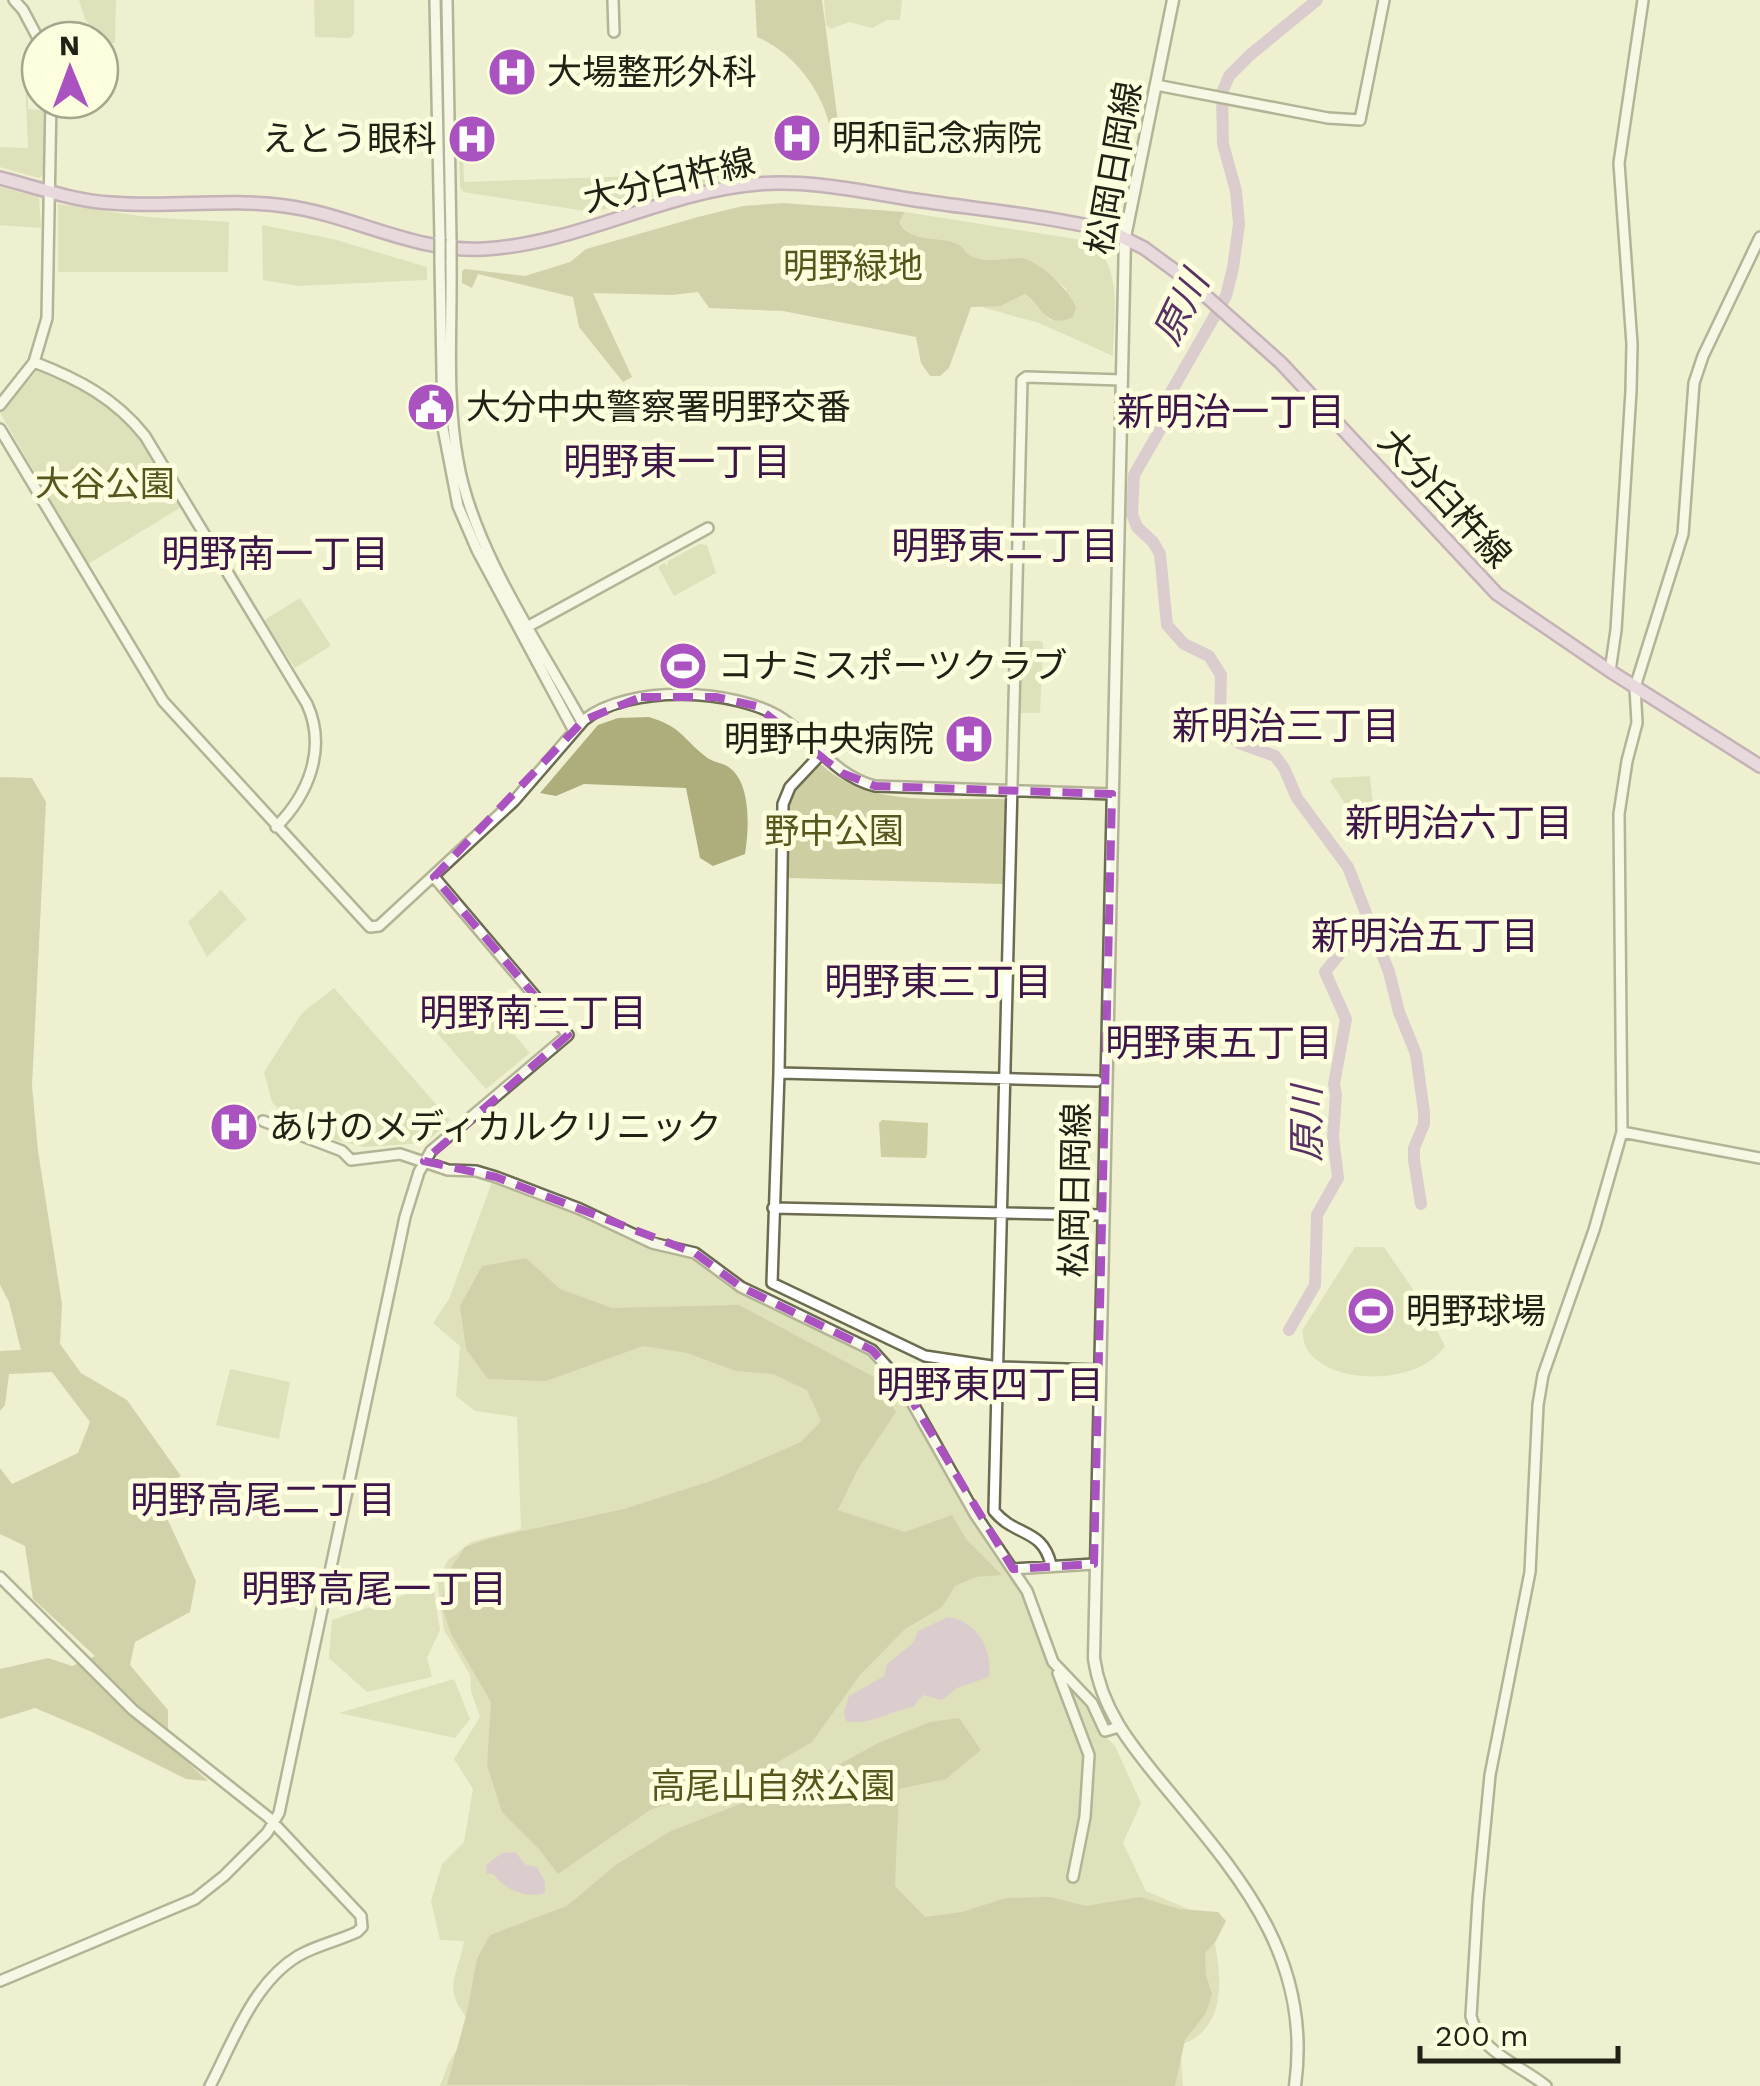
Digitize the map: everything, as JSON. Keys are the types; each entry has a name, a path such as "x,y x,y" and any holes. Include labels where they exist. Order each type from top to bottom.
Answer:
{"main road":[{"name":"松岡日岡線","path":"1173,0 1125,237 1098,1370 1095,1665 1119,1727 1240,1879 1266,1920 1296,2012 1295,2086"},
{"name":"大分臼杵線","path":"0,178 112,204 285,206 421,244 464,250 514,246 708,193 770,184 819,185 1049,219 1125,237 1207,297 1282,363 1497,594 1760,766"}],"street":[{"path":"434,0 446,262 442,413 450,478 468,533 582,722"},
{"path":"445,241 447,0"},
{"path":"613,0 614,32"},
{"path":"1156,85 1328,118 1360,120 1384,0"},
{"path":"1610,671 1632,391 1619,163 1643,0"},
{"path":"0,406 34,362 48,310 50,120"},
{"path":"1546,2086 1490,2048 1474,2030 1471,2003 1482,1841 1490,1775 1530,1572 1534,1444 1543,1375 1594,1230 1622,1132 1619,814 1626,762 1637,724 1635,686 1683,534 1694,383 1760,237"},
{"path":"34,362 93,388 145,436 307,704 316,726 317,746 300,798 276,827"},
{"path":"1052,1565 1046,1546 1004,1524 994,1510 1022,378 1122,380"},
{"path":"0,430 163,701 370,927 379,926 514,801 582,722 600,709 627,700 716,696 747,702 774,714 848,776 876,786 1112,794"},
{"path":"524,628 708,528"},
{"path":"524,628 574,732"},
{"path":"821,754 783,800 780,1073 772,1282 925,1356 998,1367 1098,1370"},
{"path":"0,1981 187,1904 224,1876 274,1824 285,1789 406,1217 424,1161 568,1035 434,877"},
{"path":"780,1073 1097,1081"},
{"path":"263,1121 342,1151 350,1160 400,1154 448,1170 476,1171 496,1177 652,1242 695,1253 741,1286 872,1350 900,1381 969,1504 1027,1591 1058,1670 1089,1755 1086,1808 1073,1877"},
{"path":"1622,1132 1760,1158"},
{"path":"774,1208 1102,1215"},
{"path":"1013,1569 1094,1564"},
{"path":"0,1577 133,1710 248,1798 360,1913 362,1924 357,1932 301,1955 274,1976 255,2001 210,2086"},
{"path":"1058,1670 1092,1703 1105,1731 1119,1727"}],"highlighted area":[{"path":"641,697 716,697 756,706 842,773 875,786 1112,794 1094,1564 1013,1569 900,1381 872,1350 741,1287 695,1253 496,1177 424,1161 568,1035 434,877 584,720"}],"green space":[{"path":"79,0 116,0 116,20 85,19"},
{"path":"314,0 354,0 354,34 350,38 315,37"},
{"path":"755,0 822,0 838,122 829,123 811,83 793,61 757,37"},
{"path":"824,0 902,0 900,20 887,20 872,28 849,22 831,29 826,25"},
{"path":"27,120 45,120 44,174 39,178 0,167 0,147 28,148"},
{"path":"459,149 463,149 464,182 634,176 710,161 719,166 720,181 592,212 463,192"},
{"path":"0,187 39,197 41,228 0,225"},
{"name":"明野緑地","path":"783,203 905,212 899,222 917,236 955,243 980,259 1020,258 1044,270 1068,293 1076,308 1073,317 1051,319 1025,294 1001,306 971,307 949,368 940,376 930,376 921,363 916,337 783,311 709,308 698,292 593,293 632,377 623,382 579,327 573,297 478,274 472,288 462,283 465,269 525,276 570,262 586,249 698,217 743,206"},
{"path":"58,204 147,217 229,222 228,272 58,272"},
{"path":"905,212 1088,241 1108,264 1112,278 1113,356 1039,323 978,306 1001,306 1025,294 1051,321 1067,289 1033,262 974,259 955,243 910,235 899,222"},
{"path":"262,225 333,239 427,267 427,280 298,286 263,280"},
{"name":"大谷公園","path":"37,371 87,392 115,411 148,449 183,506 88,564 0,413"},
{"path":"700,544 707,545 716,573 674,596 658,567 664,563 668,566 668,561"},
{"path":"300,598 330,644 295,668 265,623"},
{"path":"1021,641 1042,641 1040,713 1019,713"},
{"path":"649,717 675,729 708,758 735,773 747,806 745,854 713,866 700,858 686,788 584,784 556,796 540,793 598,725 618,718"},
{"name":"野中公園","path":"816,765 862,789 884,795 1003,799 1007,803 1006,880 1002,884 785,876 787,800"},
{"path":"1370,776 1374,814 1356,820 1330,781"},
{"path":"0,777 32,778 46,802 32,1086 62,1304 60,1344 81,1373 127,1400 181,1476 155,1492 196,1581 190,1612 135,1642 130,1665 168,1710 168,1744 208,1781 186,1779 35,1708 0,1719 0,1669 48,1658 72,1666 95,1656 33,1599 25,1546 0,1534 0,1468 12,1484 78,1453 90,1422 52,1372 9,1374 5,1405 0,1411 0,1351 21,1350 9,1302 0,1285"},
{"path":"221,890 247,919 207,957 188,922"},
{"path":"334,988 450,1120 426,1143 364,1147 328,1138 320,1111 283,1114 272,1102 264,1072 302,1013"},
{"path":"487,1002 530,1053 486,1089 436,1032 464,1007 472,1014"},
{"path":"882,1120 928,1123 925,1158 881,1157"},
{"name":"高尾山自然公園","path":"492,1182 633,1240 693,1258 729,1288 871,1354 896,1380 958,1496 1020,1587 1047,1658 1090,1706 1099,1730 1115,1746 1141,1803 1123,1843 1146,1891 1209,1918 1217,1954 1219,1991 1209,2024 1180,2045 1183,2086 440,2086 472,2024 457,2002 453,1985 464,1941 440,1940 431,1901 442,1864 464,1842 473,1789 454,1759 480,1717 470,1675 444,1630 437,1580 448,1560 471,1542 521,1529 517,1417 475,1411 456,1396 460,1346 433,1323 449,1299"},
{"name":"明野球場","path":"1355,1247 1384,1247 1421,1301 1445,1346 1429,1361 1408,1371 1360,1376 1337,1371 1318,1361 1306,1347 1303,1329"},
{"path":"526,1258 560,1289 612,1308 739,1305 874,1377 896,1412 858,1469 838,1510 905,1532 952,1515 966,1539 1002,1575 976,1577 955,1586 942,1607 905,1629 860,1675 812,1742 759,1773 650,1810 558,1874 502,1812 487,1765 491,1702 451,1634 441,1603 449,1571 465,1547 624,1509 711,1481 801,1442 821,1421 807,1390 773,1374 736,1371 687,1353 643,1346 546,1381 488,1379 466,1349 460,1306 482,1266"},
{"path":"230,1369 290,1382 279,1439 216,1425"},
{"path":"433,1585 440,1630 427,1658 432,1677 367,1692 329,1658 332,1620"},
{"path":"454,1679 470,1719 455,1738 339,1713"},
{"path":"959,1718 981,1750 946,1779 899,1789 895,1886 925,1917 962,1912 1006,1898 1050,1897 1086,1906 1140,1897 1179,1909 1218,1912 1226,1921 1205,1953 1212,1994 1206,2013 1185,2040 1175,2086 447,2085 477,1959 490,1935 567,1906 617,1864 671,1831 833,1768 878,1743 930,1722"}],"shaded area":[{"path":"948,1617 967,1624 981,1638 988,1656 989,1677 957,1688 942,1700 923,1695 913,1707 871,1720 846,1721 844,1712 849,1696 884,1676 887,1664 913,1643 918,1631"},
{"path":"515,1852 526,1865 537,1867 545,1882 545,1893 516,1892 493,1874 487,1874 486,1865 502,1853"}],"waterway":[{"name":"原川","path":"1317,0 1250,55 1229,76 1222,93 1223,144 1236,191 1239,224 1233,268 1226,296 1171,392 1161,428 1134,475 1132,514 1137,527 1160,554 1167,625 1184,644 1209,656 1221,675 1220,715 1226,731 1239,743 1275,756 1297,798 1348,867 1416,1054 1424,1112 1424,1124 1414,1148 1421,1204"},
{"name":"原川","path":"1289,1330 1315,1285 1317,1215 1338,1178 1333,1137 1334,1084 1346,1019 1325,972 1366,914"}],"place":[{"name":"大場整形外科","path":"512,72"},
{"name":"明和記念病院","path":"797,138"},
{"name":"えとう眼科","path":"472,139"},
{"name":"大分中央警察署明野交番","path":"431,407"},
{"name":"コナミスポーツクラブ","path":"683,666"},
{"name":"明野中央病院","path":"969,739"},
{"name":"あけのメディカルクリニック","path":"234,1127"},
{"name":"明野球場","path":"1371,1311"}],"district":[{"name":"新明治一丁目","path":"1231,412"},
{"name":"明野東一丁目","path":"677,462"},
{"name":"明野東二丁目","path":"1005,546"},
{"name":"明野南一丁目","path":"275,554"},
{"name":"新明治三丁目","path":"1286,726"},
{"name":"新明治六丁目","path":"1459,823"},
{"name":"新明治五丁目","path":"1425,936"},
{"name":"明野東三丁目","path":"938,982"},
{"name":"明野南三丁目","path":"533,1013"},
{"name":"明野東五丁目","path":"1219,1043"},
{"name":"明野東四丁目","path":"990,1385"},
{"name":"明野高尾二丁目","path":"263,1500"},
{"name":"明野高尾一丁目","path":"374,1589"}]}
